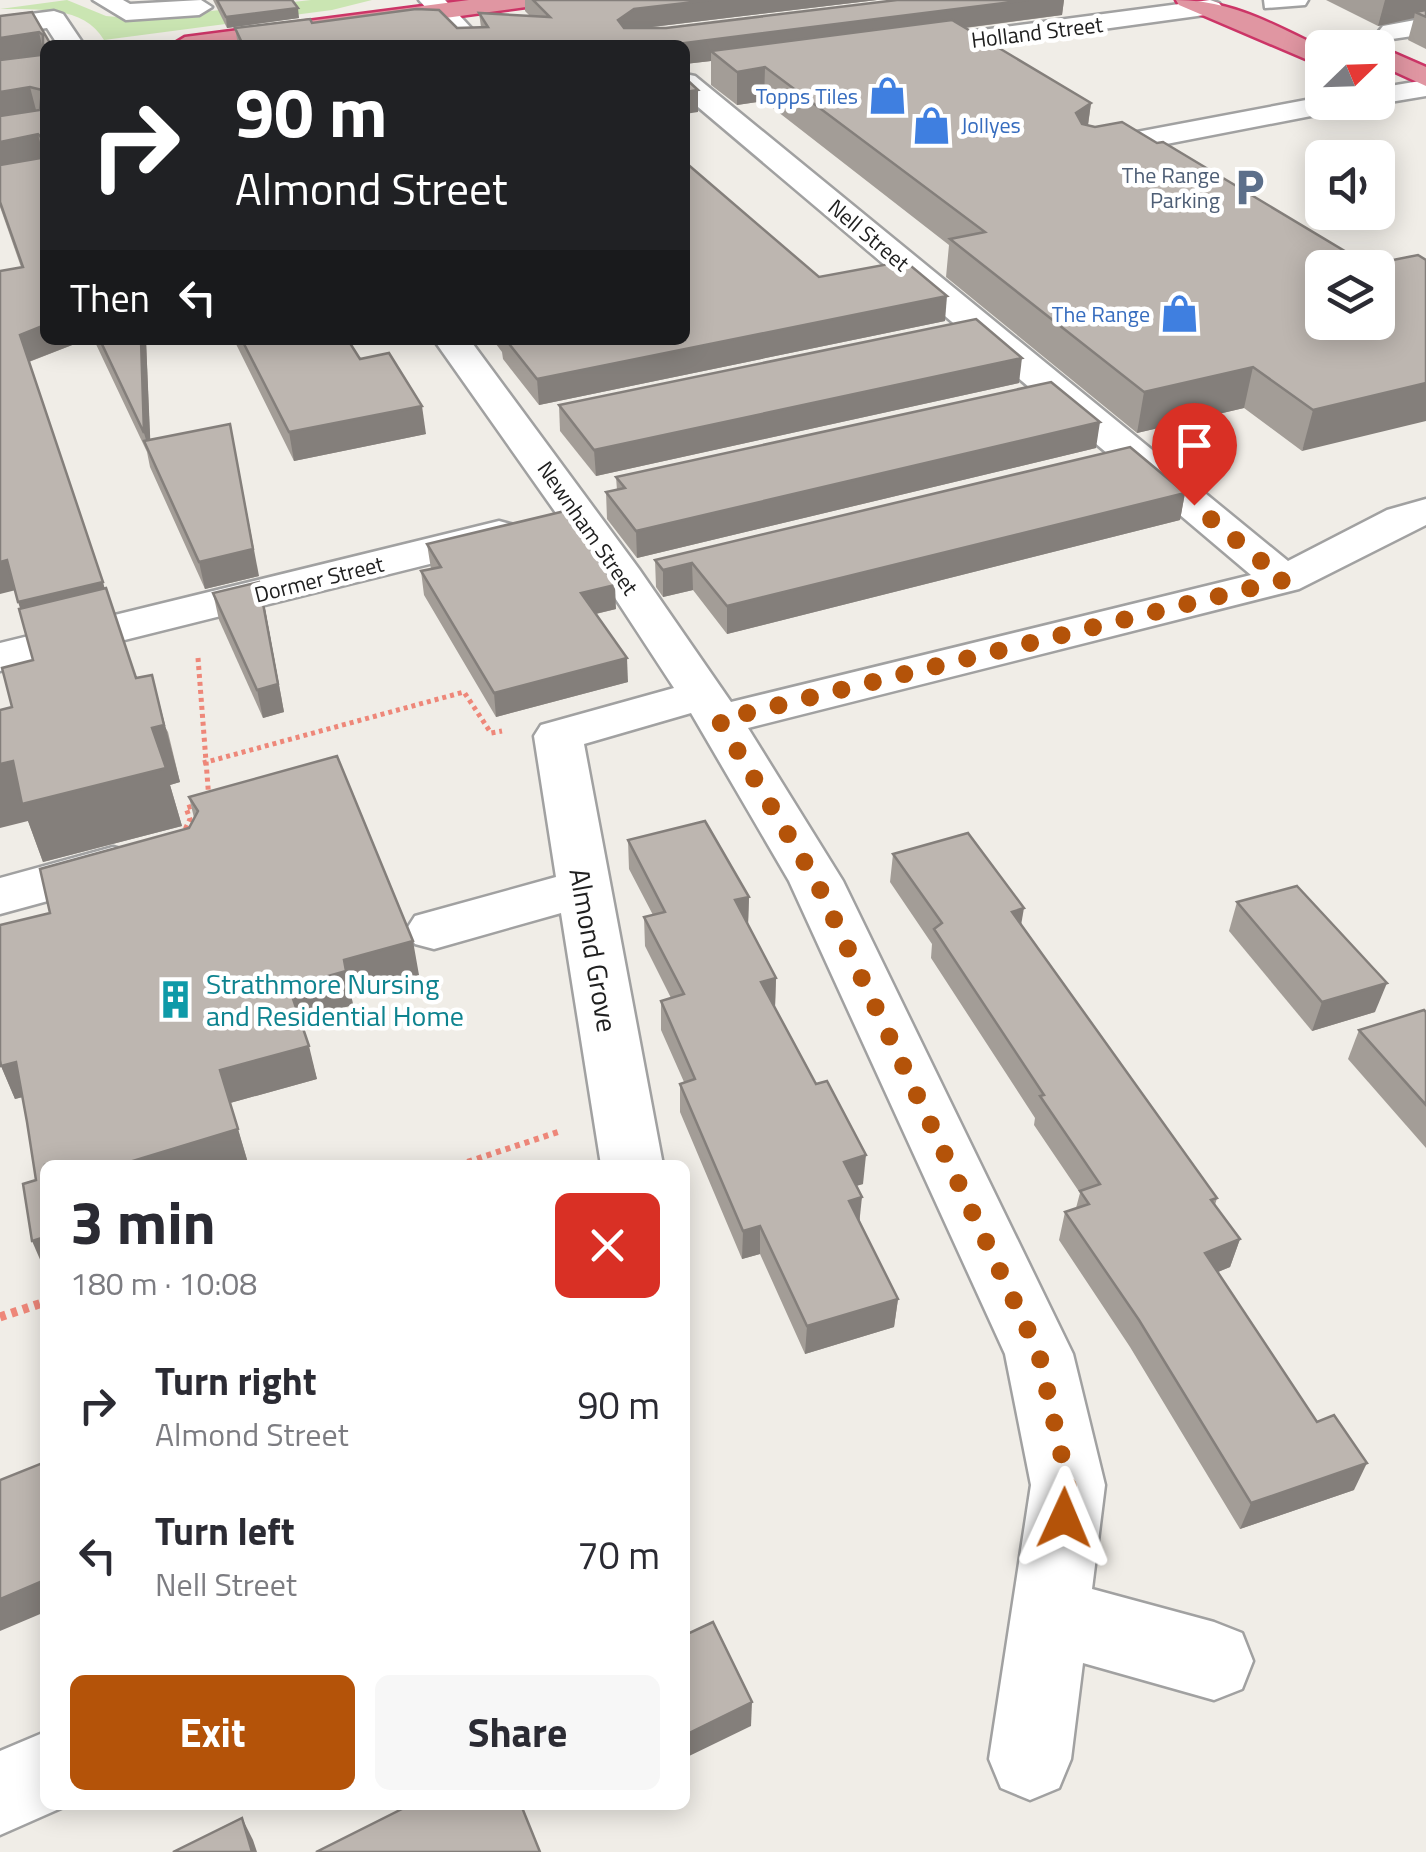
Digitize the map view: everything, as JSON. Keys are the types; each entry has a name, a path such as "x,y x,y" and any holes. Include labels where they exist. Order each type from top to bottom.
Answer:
{"highway":[{"path":"239,40 436,5 526,0"},
{"path":"1279,1 1319,23"},
{"path":"1199,4 1305,51"},
{"path":"1395,58 1426,78"},
{"path":"1395,96 1426,109"}],"street":[{"path":"104,0 126,12 199,6"},
{"path":"1058,0 1100,24"},
{"name":"Holland Street","path":"883,51 1100,24 1199,4"},
{"path":"436,5 469,40"},
{"path":"0,26 54,20 68,40"},
{"path":"1395,37 1426,26"},
{"path":"690,79 724,72"},
{"name":"Nell Street","path":"690,84 1055,390 1115,460 1284,580"},
{"path":"1395,90 1426,88"},
{"path":"1089,150 1305,109"},
{"path":"941,336 980,328"},
{"name":"Newnham Street","path":"457,345 535,421 584,500 643,574 711,707 816,881 1039,1354 1068,1484 1030,1759"},
{"path":"1017,398 1055,390"},
{"name":"Dormer Street","path":"0,657 195,609 584,500"},
{"path":"558,736 711,707 1284,580 1402,518 1426,511"},
{"name":"Almond Grove","path":"558,736 631,1160"},
{"path":"0,896 178,846"},
{"path":"434,930 584,888"},
{"path":"1051,1616 1214,1661"},
{"path":"0,1793 40,1775"}],"path":[{"path":"178,846 190,818 186,808 209,801 203,763 195,609"},
{"path":"203,763 464,692 491,733 558,736"},
{"path":"473,1160 622,1110"},
{"path":"0,1317 40,1304"}],"green space":[{"path":"67,0 106,16 139,19 311,0 372,0 332,10 104,40 95,29 72,15 0,9"}],"building":[{"path":"217,0 292,0 298,8 226,17"},
{"path":"533,0 711,0 634,9 618,20 624,28 666,28 897,0 1028,0 690,42 241,40 235,28 310,19 312,23 416,9 439,10 457,28 488,27 479,13 550,17"},
{"path":"32,12 48,40 43,40 39,32 0,38 0,16"},
{"path":"952,20 1091,103 1076,113 1082,124 1095,127 1122,122 1157,143 1163,142 1343,250 1305,250 1305,340 1395,340 1395,260 1418,255 1426,260 1426,383 1313,410 1253,367 1144,392 950,239 985,232 765,67 737,72 711,51"},
{"path":"40,55 40,90 30,87 0,92 0,60"},
{"path":"40,110 40,136 0,142 0,116"},
{"path":"40,158 40,327 20,335 103,582 18,602 7,560 0,562 0,271 23,267 0,202 0,165"},
{"path":"690,166 819,277 905,261 947,296 537,379 510,345 690,345"},
{"path":"976,319 1022,358 594,450 559,405"},
{"path":"102,345 141,345 144,433"},
{"path":"245,345 351,345 360,359 389,353 422,406 289,432"},
{"path":"1051,382 1100,422 636,531 606,492 625,488 616,477"},
{"path":"230,424 253,549 199,562 144,441"},
{"path":"1130,447 1185,493 727,606 692,563 663,570 655,560"},
{"path":"565,511 615,585 581,593 627,658 494,693 421,571 441,567 427,544"},
{"path":"259,582 278,684 257,690 213,593"},
{"path":"106,588 136,678 152,675 164,725 152,728 166,768 22,804 13,761 0,764 0,710 12,707 2,668 33,660 19,609"},
{"path":"337,756 413,941 344,960 346,971 289,987 309,1046 220,1070 238,1129 136,1160 40,1160 40,1239 32,1241 23,1184 36,1180 27,1122 16,1062 1,1066 0,1060 0,925 50,913 40,869 189,828 198,811 189,797"},
{"path":"705,821 749,897 735,900 776,978 761,982 816,1084 827,1081 866,1155 844,1162 862,1197 849,1201 898,1299 807,1326 760,1226 743,1231 680,1084 695,1079 661,1001 684,994 644,917 665,912 628,840"},
{"path":"968,833 1024,908 1012,912 1217,1198 1211,1200 1240,1239 1205,1253 1317,1422 1334,1415 1367,1463 1251,1503 1139,1320 1065,1212 1089,1204 1080,1191 1100,1184 934,929 942,923 893,854"},
{"path":"1297,886 1387,983 1322,1002 1237,902"},
{"path":"1426,1012 1426,1105 1359,1030"},
{"path":"40,1464 40,1582 0,1599 0,1480"},
{"path":"713,1622 752,1702 690,1733 690,1633"},
{"path":"400,1810 523,1810 540,1852 316,1852"},
{"path":"242,1818 252,1852 173,1852"}],"place":[{"name":"Topps Tiles","path":"888,96"},
{"name":"Jollyes","path":"931,125"},
{"name":"The Range Parking","path":"1250,188"},
{"name":"The Range","path":"1180,314"},
{"name":"Strathmore Nursing and Residential Home","path":"176,999"}],"route":[{"path":"1064,1518 1068,1484 1039,1354 816,881 719,720 1284,580 1194,505"}]}
